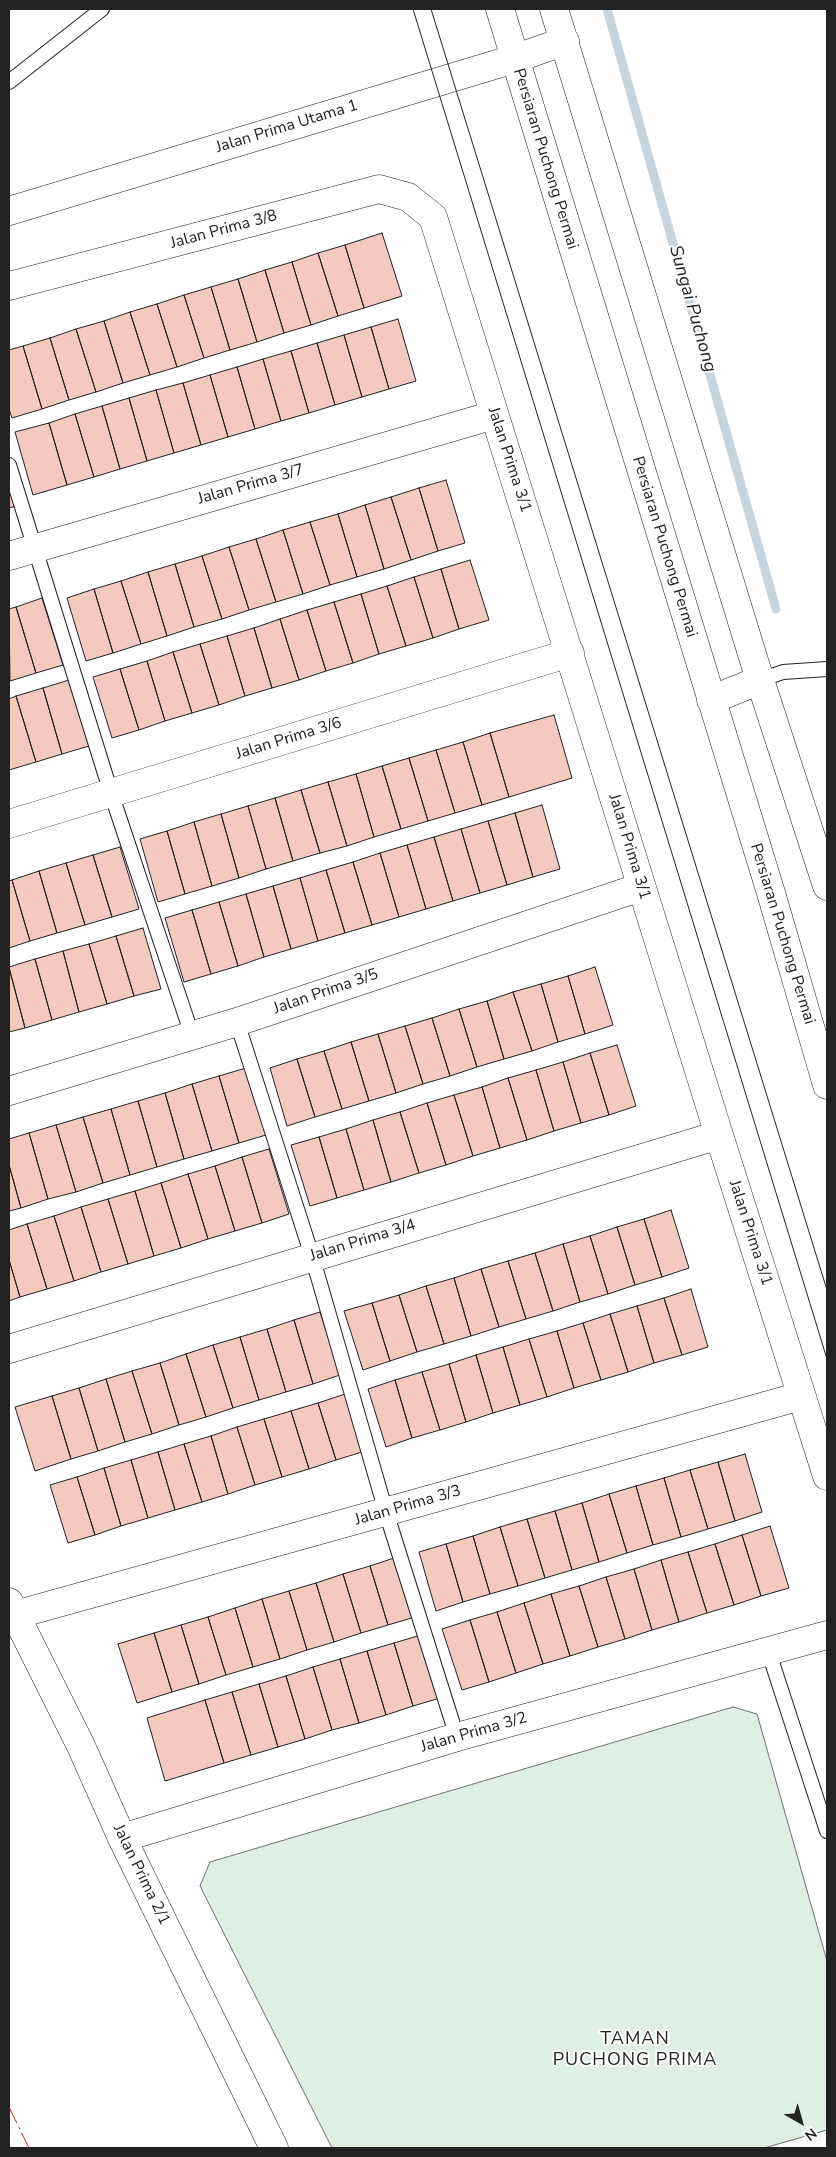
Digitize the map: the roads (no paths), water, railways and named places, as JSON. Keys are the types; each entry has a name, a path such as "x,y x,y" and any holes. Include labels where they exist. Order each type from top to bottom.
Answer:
{"street":[{"name":"Persiaran Puchong Permai","path":"500,9 827,1085"},
{"path":"554,9 760,680 827,886"},
{"name":"Jalan Prima Utama 1","path":"9,211 565,41"},
{"name":"Jalan Prima 3/8","path":"9,286 379,189 408,197 433,217"},
{"name":"Jalan Prima 3/1","path":"433,217 570,653 641,887 827,1476"},
{"name":"Jalan Prima 3/7","path":"21,552 494,415"},
{"name":"Jalan Prima 3/6","path":"9,824 570,653"},
{"path":"711,700 760,680"},
{"name":"Jalan Prima 3/5","path":"9,1091 237,1022 641,887"},
{"name":"Jalan Prima 3/4","path":"9,1349 312,1256 719,1135"},
{"name":"Jalan Prima 3/3","path":"12,1608 386,1512 801,1396"},
{"name":"Jalan Prima 2/1","path":"12,1608 81,1746 122,1838 270,2146"},
{"name":"Jalan Prima 3/2","path":"122,1838 457,1737 769,1653 827,1635"}],"lane":[{"path":"9,82 102,9"},
{"path":"9,465 21,552 111,793 192,1035"},
{"path":"760,680 783,672 827,669"},
{"path":"237,1022 312,1256 386,1512 457,1737"},
{"path":"769,1653 827,1831"}],"waterway":[{"name":"Sungai Puchong","path":"607,9 776,609"}],"tram line":[{"path":"413,9 827,1359"},
{"path":"431,9 827,1290"}],"district":[{"name":"TAMAN PUCHONG PRIMA","path":"635,2050"}]}
